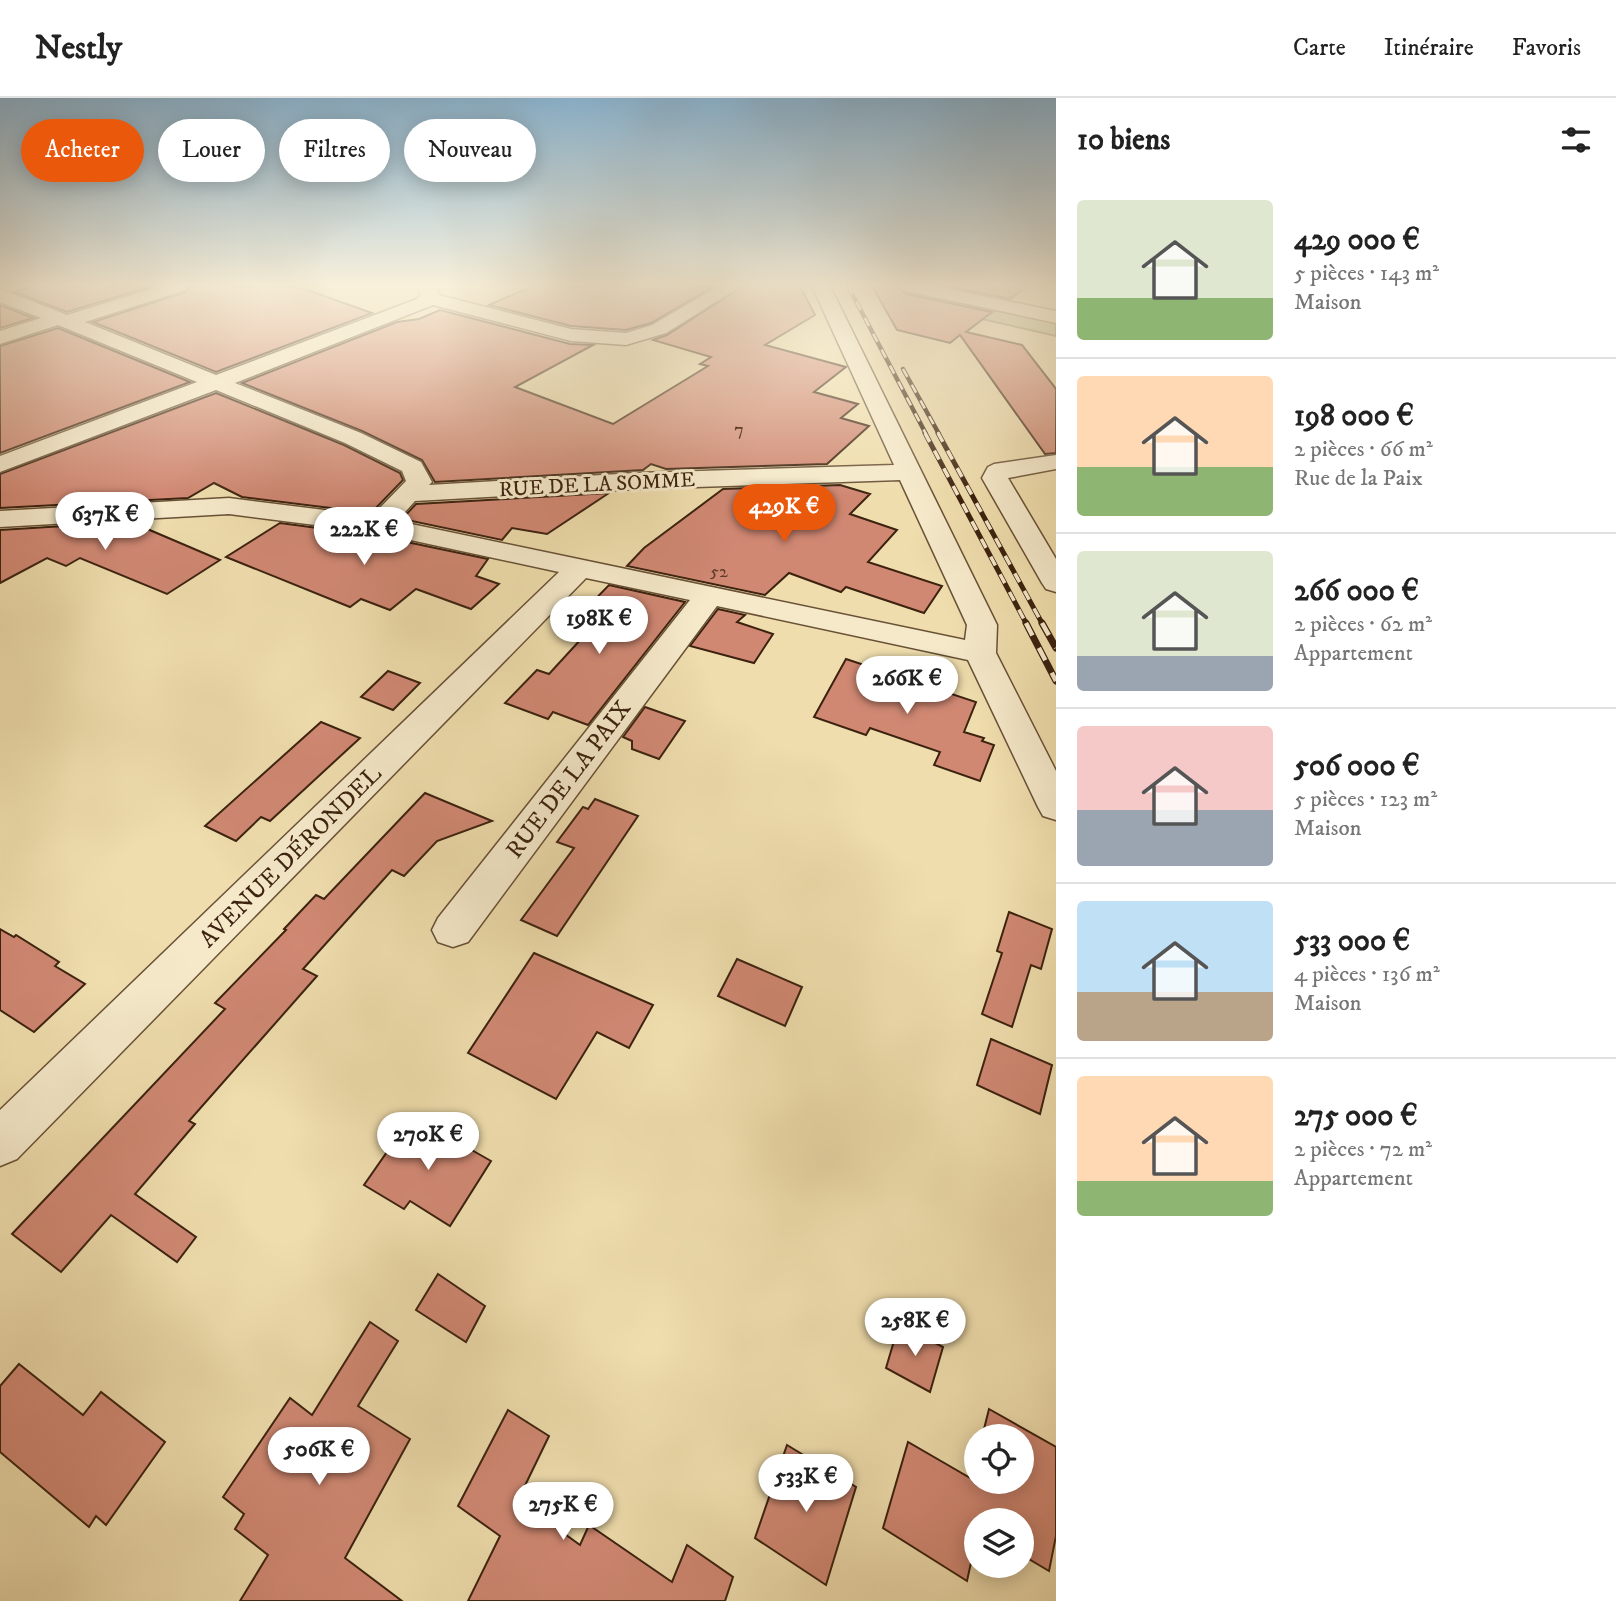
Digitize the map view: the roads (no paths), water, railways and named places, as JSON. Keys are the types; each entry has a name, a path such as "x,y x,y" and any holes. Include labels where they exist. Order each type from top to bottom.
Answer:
{"street":[{"path":"150,356 353,438 412,467 419,482 378,525"},
{"path":"0,465 286,356"},
{"path":"854,356 982,625 980,653 1056,807"},
{"path":"1056,462 1003,469 997,472 995,478 1056,583"},
{"name":"RUE DE LA SOMME","path":"410,494 636,481 909,472"},
{"path":"0,519 229,506 378,525 980,653"},
{"name":"AVENUE DÉRONDEL","path":"0,1143 580,568"},
{"name":"RUE DE LA PAIX","path":"453,930 709,596"}],"railway":[{"path":"885,356 926,434"},
{"path":"903,369 939,434"},
{"path":"925,433 1027,625"},
{"path":"938,433 1043,625"},
{"path":"1026,623 1056,681"},
{"path":"1042,623 1056,648"}]}
